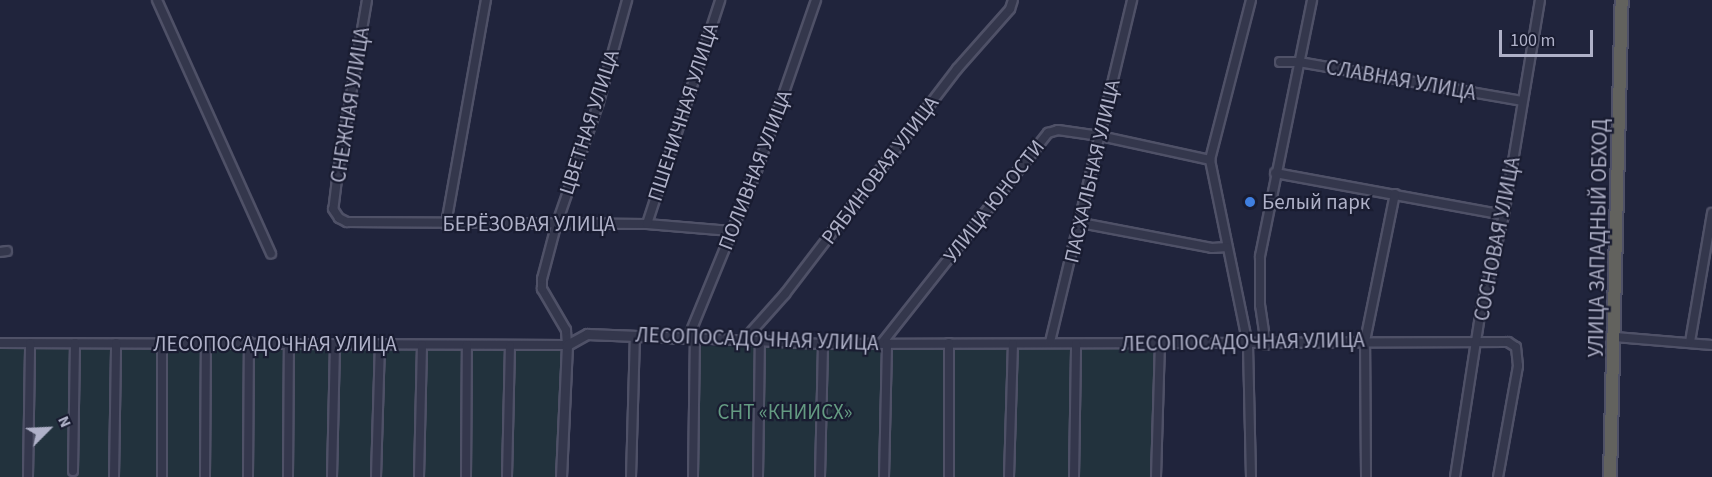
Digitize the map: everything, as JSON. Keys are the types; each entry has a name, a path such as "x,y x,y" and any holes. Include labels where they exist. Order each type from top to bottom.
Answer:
{"highway":[{"name":"УЛИЦА ЗАПАДНЫЙ ОБХОД","path":"1618,477 1622,0"},
{"name":"УЛИЦА ЗАПАДНЫЙ ОБХОД","path":"1610,477 1618,337 1629,0"}],"street":[{"path":"157,0 271,254"},
{"name":"СНЕЖНАЯ УЛИЦА","path":"333,209 367,0"},
{"path":"446,224 486,0"},
{"name":"ЦВЕТНАЯ УЛИЦА","path":"567,345 566,330 542,289 555,226 599,102 627,0"},
{"name":"ПШЕНИЧНАЯ УЛИЦА","path":"647,224 720,0"},
{"name":"ПОЛИВНАЯ УЛИЦА","path":"691,338 784,96 816,0"},
{"name":"РЯБИНОВАЯ УЛИЦА","path":"744,340 774,309 1013,0"},
{"name":"ПАСХАЛЬНАЯ УЛИЦА","path":"1050,342 1081,223 1132,0"},
{"path":"1251,0 1210,160 1248,345 1251,477"},
{"path":"1266,345 1260,305 1260,256 1275,173 1312,0"},
{"name":"СОСНОВАЯ УЛИЦА","path":"1455,477 1479,340 1480,315 1504,214 1540,0"},
{"name":"СЛАВНАЯ УЛИЦА","path":"1280,62 1299,62 1522,101"},
{"name":"УЛИЦА ЮНОСТИ","path":"885,343 1048,133 1058,130 1100,136 1210,160"},
{"path":"1275,173 1504,214"},
{"path":"1366,477 1365,341 1395,194"},
{"name":"БЕРЁЗОВАЯ УЛИЦА","path":"333,209 347,222 555,226 647,224 731,231"},
{"path":"1690,342 1712,213"},
{"path":"1081,223 1212,248 1227,247"},
{"name":"ЛЕСОПОСАДОЧНАЯ УЛИЦА","path":"0,342 249,342 510,346 567,345 587,334 823,344 1050,342 1266,345 1365,341 1508,342 1516,347 1518,366 1498,477"},
{"path":"631,477 635,336"},
{"path":"1618,337 1712,345"},
{"path":"691,338 693,477"},
{"path":"758,477 760,340"},
{"path":"162,342 162,477"},
{"path":"205,477 206,342"},
{"path":"249,342 249,477"},
{"path":"28,477 30,343"},
{"path":"73,471 75,343"},
{"path":"114,477 116,343"},
{"path":"884,477 885,343"},
{"path":"949,343 949,477"},
{"path":"1156,477 1160,343"},
{"path":"288,477 289,344"},
{"path":"820,477 823,344"},
{"path":"1009,477 1013,344"},
{"path":"1074,477 1076,344"},
{"path":"332,477 335,345"},
{"path":"376,477 380,345"},
{"path":"419,477 422,345"},
{"path":"465,477 467,345"},
{"path":"561,477 567,345"},
{"path":"507,477 510,346"}],"green space":[{"path":"0,346 568,350 564,477 0,477"},
{"name":"СНТ «КНИИСХ»","path":"689,346 1156,349 1152,477 689,477"}],"place":[{"name":"Белый парк","path":"1250,202"}]}
